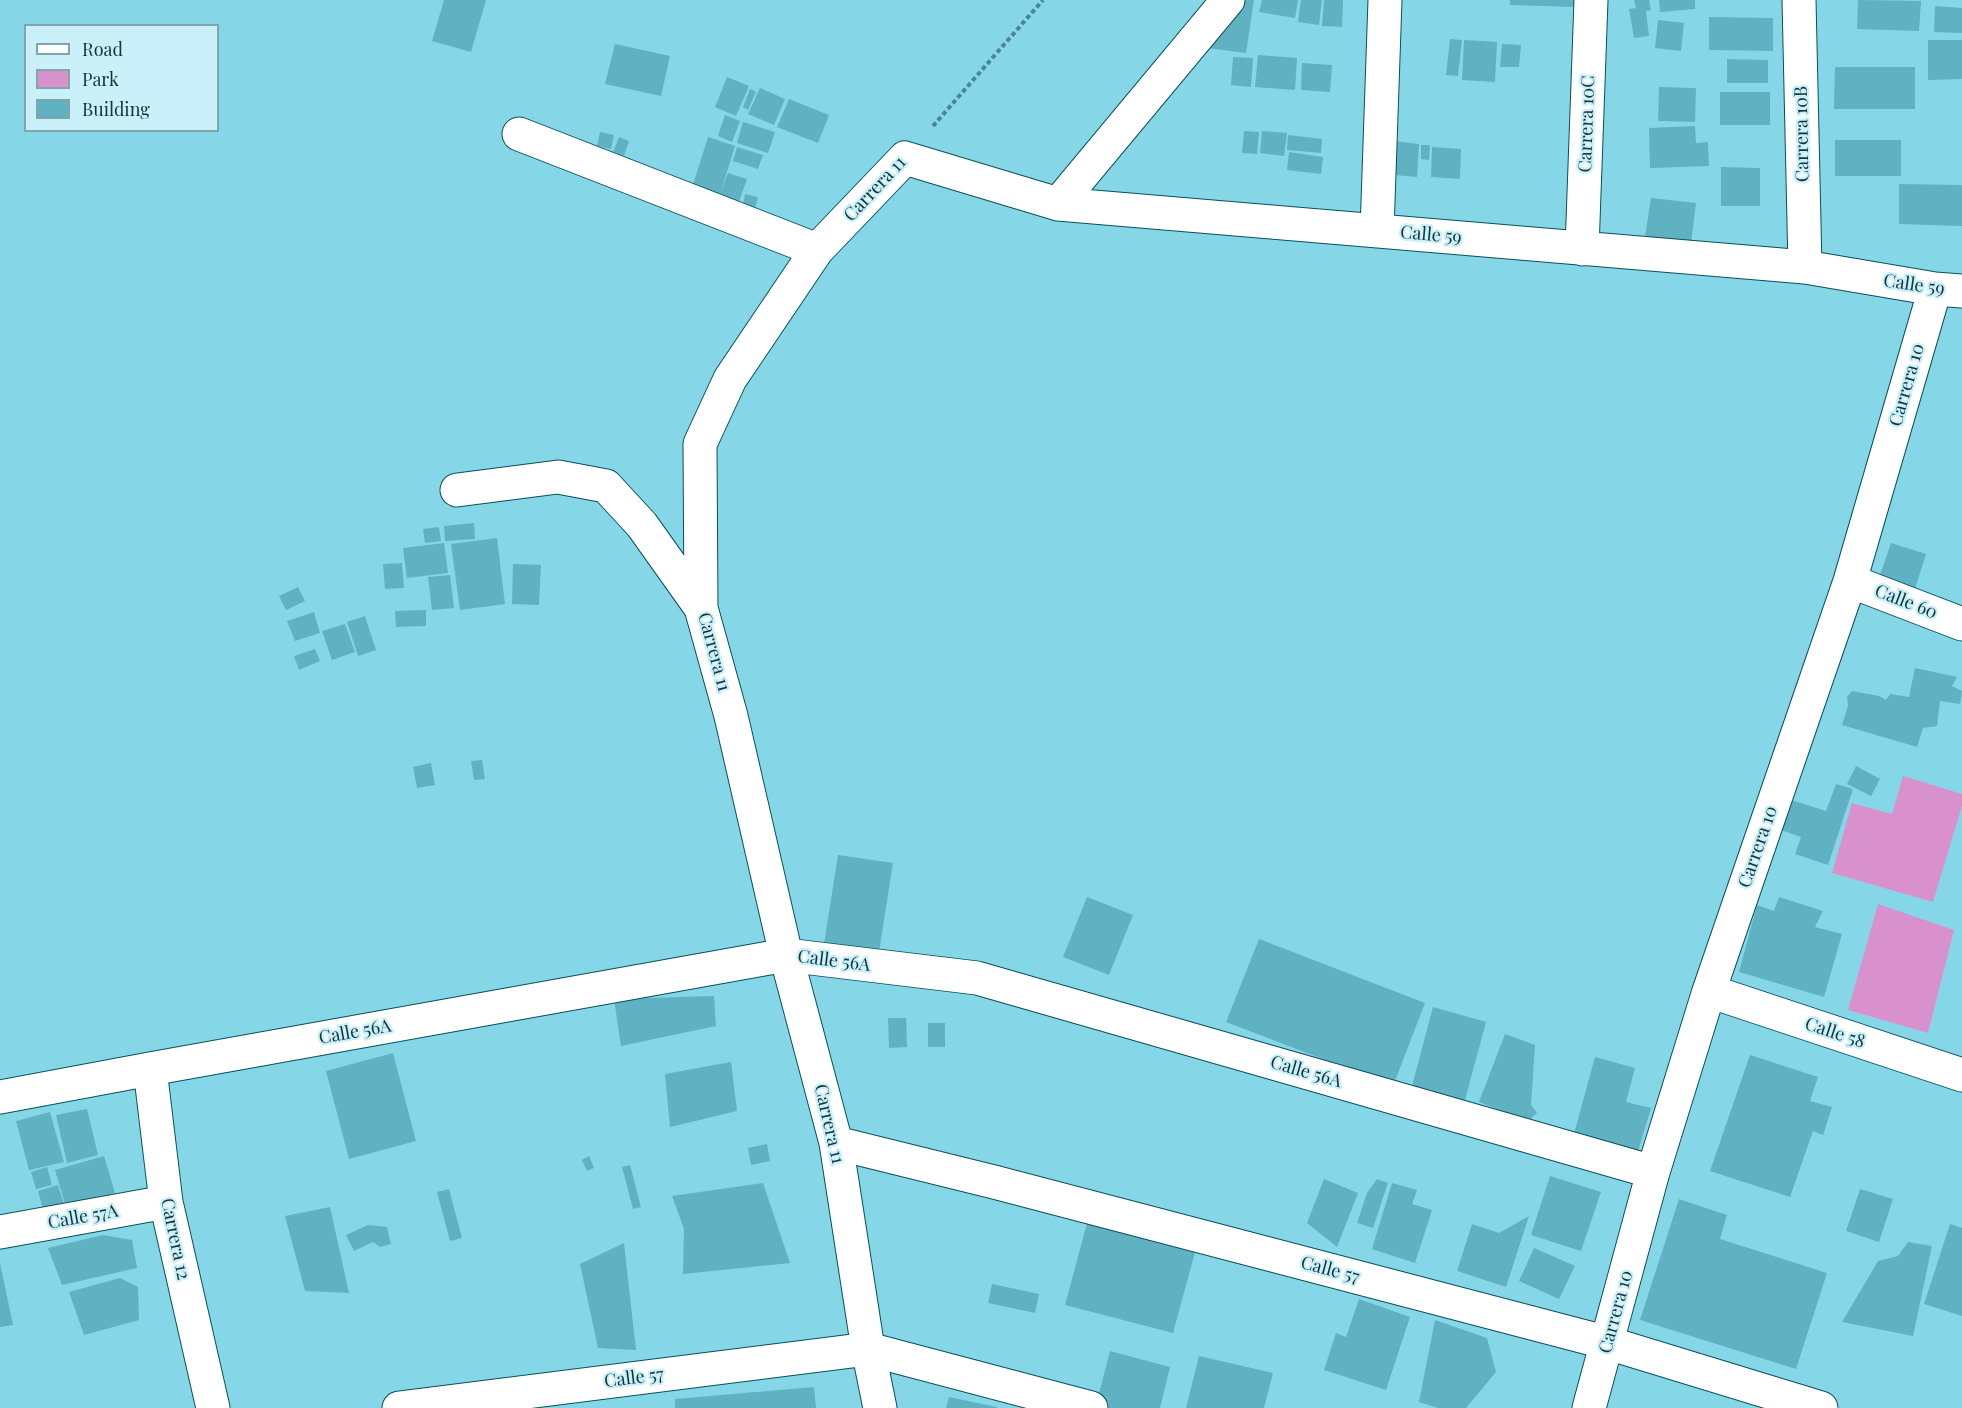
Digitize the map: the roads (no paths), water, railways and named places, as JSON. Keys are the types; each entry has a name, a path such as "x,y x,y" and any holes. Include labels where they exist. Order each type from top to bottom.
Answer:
{"street":[{"path":"1058,204 1228,0"},
{"path":"1377,231 1385,0"},
{"name":"Carrera 10C","path":"1582,249 1591,0"},
{"name":"Carrera 10B","path":"1799,0 1805,267"},
{"path":"519,134 817,250"},
{"name":"Calle 59","path":"905,158 1058,204 1805,267 1948,290"},
{"name":"Carrera 11","path":"879,1408 836,1143 786,956 731,716 701,608 700,444 730,379 817,250 905,158"},
{"name":"Carrera 10","path":"1589,1408 1653,1172 1709,991 1948,290"},
{"path":"457,490 558,477 606,486 642,525 701,608"},
{"name":"Calle 60","path":"1850,581 1962,624"},
{"name":"Calle 56A","path":"0,1097 786,956 977,978 1653,1172"},
{"name":"Calle 58","path":"1709,991 1962,1075"},
{"name":"Carrera 12","path":"150,1069 166,1202 213,1408"},
{"name":"Calle 57","path":"836,1143 994,1182 1608,1343 1821,1408"},
{"name":"Calle 57A","path":"0,1232 166,1202"},
{"path":"868,1349 1091,1408"},
{"name":"Calle 57","path":"399,1408 868,1349"}]}
